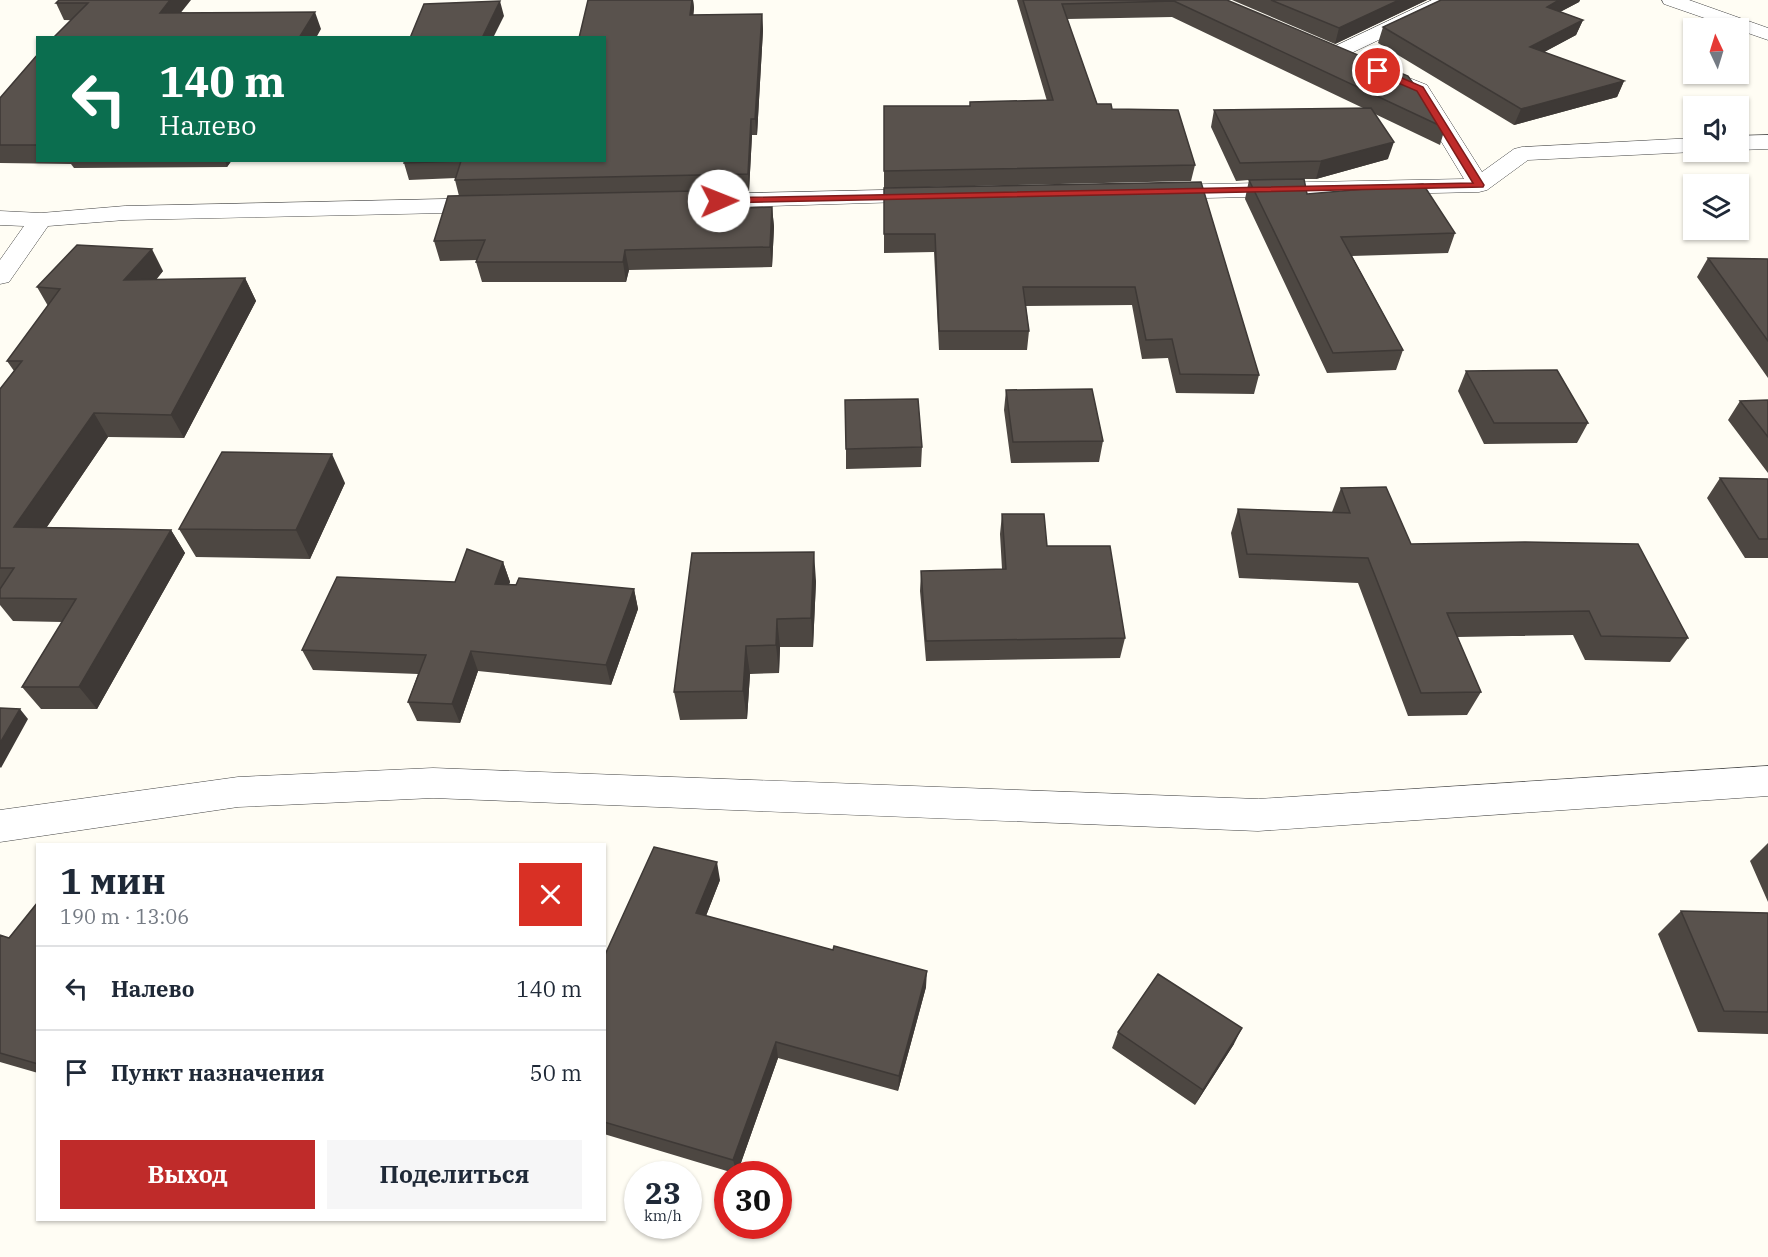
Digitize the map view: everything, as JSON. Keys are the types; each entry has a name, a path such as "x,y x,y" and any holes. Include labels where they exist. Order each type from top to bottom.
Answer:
{"street":[{"path":"1336,53 1447,0"},
{"path":"1671,0 1768,34"},
{"path":"1315,45 1420,89 1479,185"},
{"path":"1749,143 1768,142"},
{"path":"1132,192 1479,185 1522,154 1683,146"},
{"path":"676,201 952,196"},
{"path":"0,218 41,220 125,213 509,205"},
{"path":"0,277 41,220"},
{"path":"0,826 238,792 434,783 1258,815 1768,781"}],"building":[{"path":"59,0 170,0 160,13 315,12 300,36 55,36 88,3 56,3"},
{"path":"588,0 692,0 690,15 762,14 755,119 751,119 748,174 455,180 461,162 606,162 606,36 579,36"},
{"path":"1023,0 1227,0 1408,76 1445,128 1174,1 1062,4 1097,104 1111,104 1112,109 1178,110 1195,165 884,171 884,106 970,106 970,102 1053,100"},
{"path":"1271,0 1399,0 1339,28"},
{"path":"1441,0 1559,0 1547,7 1583,20 1530,47 1624,81 1521,109 1383,27"},
{"path":"500,1 483,36 411,36 424,4"},
{"path":"36,56 36,145 0,145 0,98"},
{"path":"1371,108 1394,142 1321,161 1240,163 1214,110"},
{"path":"1304,179 1307,194 1423,184 1455,233 1341,237 1403,350 1333,353 1249,180"},
{"path":"1201,182 1259,375 1180,374 1172,339 1146,340 1135,287 1023,287 1029,331 939,331 935,234 884,234 884,188"},
{"path":"747,190 746,208 772,207 770,247 625,250 623,262 476,262 485,240 434,241 448,196"},
{"path":"77,245 152,249 124,280 245,278 171,415 94,413 14,527 171,530 79,687 22,687 76,599 0,598 0,589 14,568 0,568 0,389 22,361 7,361 60,289 37,287"},
{"path":"1708,258 1768,259 1768,341"},
{"path":"1557,370 1588,423 1494,423 1466,371"},
{"path":"1092,389 1103,441 1013,442 1006,390"},
{"path":"918,399 922,447 846,449 845,400"},
{"path":"1768,400 1768,437 1740,401"},
{"path":"222,452 332,454 296,530 179,529"},
{"path":"1720,478 1768,479 1768,539 1759,539"},
{"path":"1386,487 1411,544 1525,542 1638,544 1688,638 1601,636 1589,611 1447,613 1481,692 1421,693 1368,558 1247,554 1238,509 1350,513 1341,488"},
{"path":"1002,514 1044,514 1047,546 1110,546 1125,638 926,641 921,571 1006,569"},
{"path":"467,549 503,562 495,584 516,585 519,578 634,589 606,665 471,651 452,704 408,702 426,655 302,650 337,577 455,582"},
{"path":"814,552 811,618 777,619 776,645 746,646 743,691 674,692 692,553"},
{"path":"0,708 20,709 0,743"},
{"path":"654,847 717,862 696,913 833,950 834,946 927,971 899,1076 776,1042 733,1160 606,1123 606,953"},
{"path":"36,904 36,1063 0,1053 0,935 9,938"},
{"path":"1681,911 1768,913 1768,1012 1724,1011"},
{"path":"1158,974 1242,1028 1203,1090 1118,1032"}],"route":[{"path":"719,201 1479,185 1420,89 1378,71"}]}
